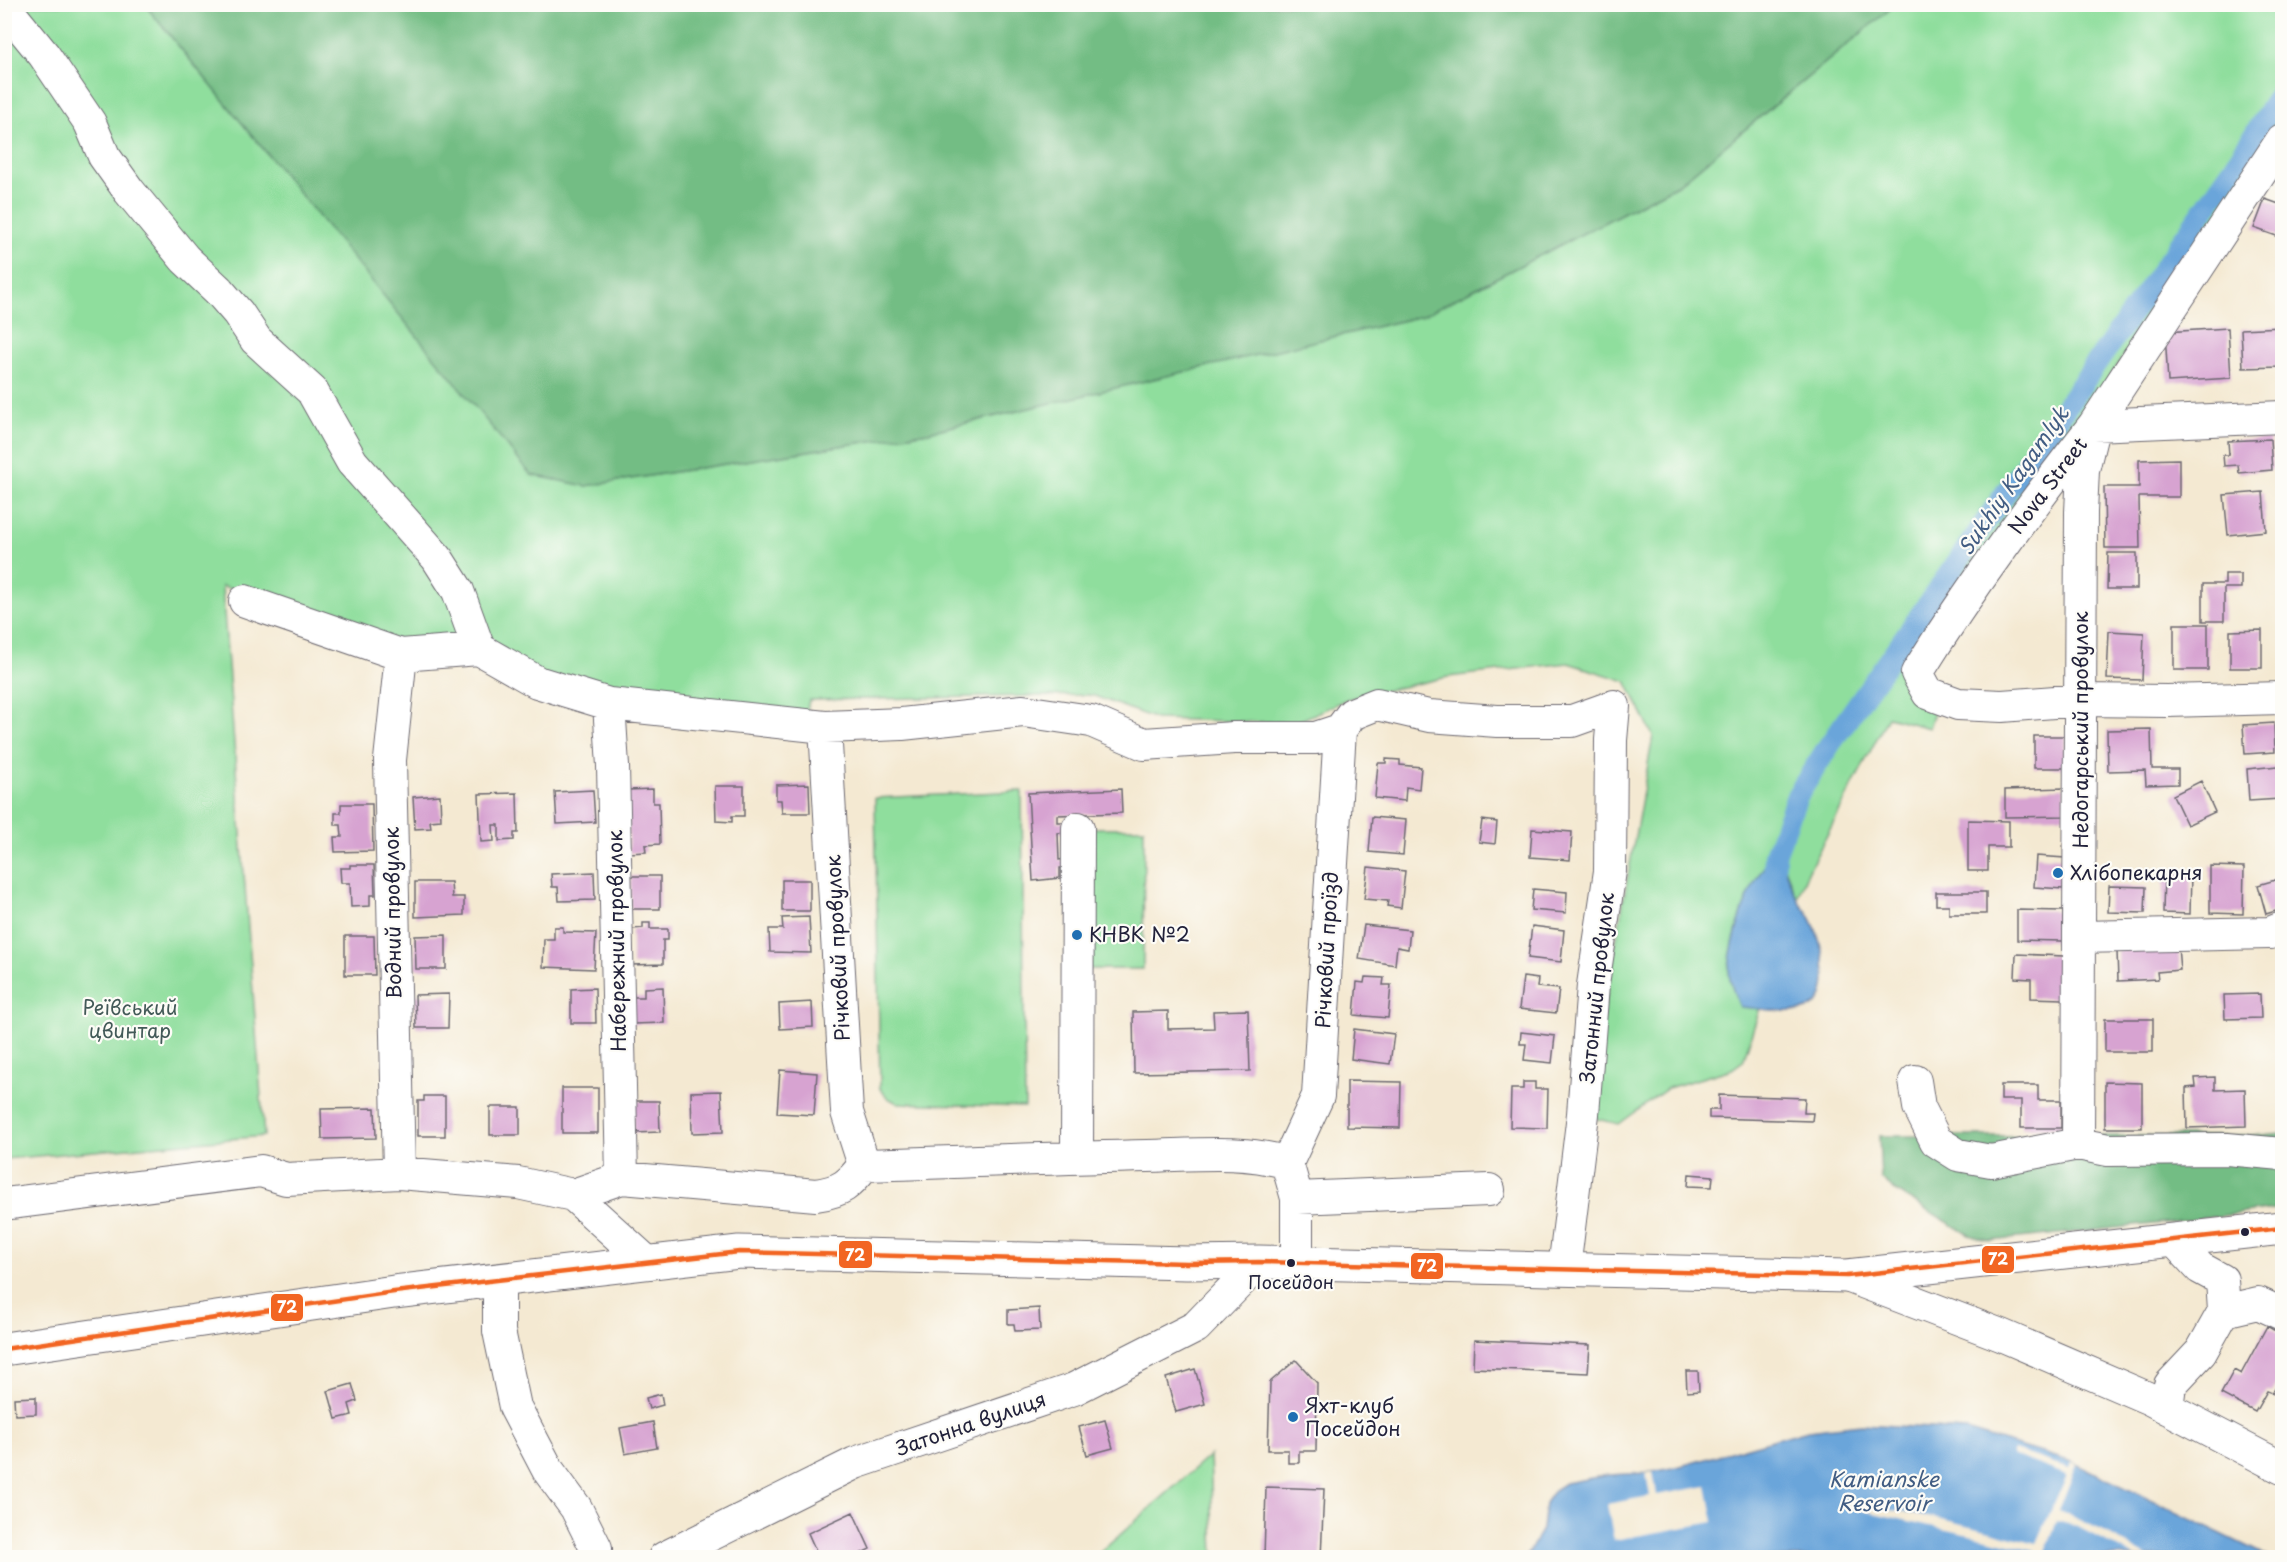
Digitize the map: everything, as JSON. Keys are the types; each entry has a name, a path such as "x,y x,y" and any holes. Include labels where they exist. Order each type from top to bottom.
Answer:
{"main road":[{"path":"4,1349 394,1293 739,1252 1847,1276 2283,1228"}],"street":[{"path":"4,6 57,74 90,123 104,156 129,191 185,259 218,290 238,313 256,340 312,391 352,462 437,558 458,591 479,648"},
{"path":"2094,425 2283,140"},
{"name":"Nova Street","path":"2081,700 2002,706 1958,704 1928,693 1917,674 1960,605 2094,425 2283,417"},
{"name":"Недогарський провулок","path":"2078,1144 2081,512 2084,470 2094,425"},
{"path":"245,601 401,655 479,648 537,682 609,704 825,727 902,724 1023,711 1091,721 1144,744 1234,738 1316,738 1340,730"},
{"name":"Водний провулок","path":"399,1173 390,760 401,655"},
{"path":"2081,700 2167,702 2283,698"},
{"name":"Набережний провулок","path":"609,704 613,766 622,1178"},
{"name":"Затонний провулок","path":"1340,730 1352,714 1377,704 1429,716 1497,721 1572,721 1614,706 1611,740 1610,871 1593,985 1583,1114 1564,1269"},
{"name":"Річковий провулок","path":"825,727 847,1112 864,1165"},
{"name":"Річковий проїзд","path":"1287,1163 1318,1096 1340,730"},
{"path":"1077,1157 1078,828"},
{"path":"2080,937 2270,933 2283,928"},
{"path":"1915,1081 1919,1107 1936,1141 1958,1155 1991,1161 2078,1144 2108,1150 2227,1149 2283,1154"},
{"path":"573,1195 622,1178 816,1195 836,1192 850,1183 864,1165 1235,1154 1274,1158 1287,1163 1297,1198 1297,1263"},
{"path":"4,1204 261,1171 286,1179 399,1173 518,1183 573,1195 648,1263"},
{"path":"1297,1198 1489,1190"},
{"path":"2174,1240 2200,1268 2270,1308"},
{"name":"Затонна вулиця","path":"664,1557 855,1463 1074,1389 1196,1327 1259,1262"},
{"path":"1847,1276 2001,1335 2168,1408 2283,1468"},
{"path":"2168,1408 2170,1385 2201,1352 2224,1311 2222,1280"},
{"path":"499,1281 499,1331 515,1407 548,1470 576,1508 596,1548 596,1557"},
{"path":"2224,1311 2270,1308"}],"green space":[{"name":"Реївський цвинтар","path":"5,5 145,5 531,474 586,486 928,432 1422,316 1679,184 1895,5 2282,5 2282,124 1907,674 1936,706 1929,728 1888,717 1808,872 1797,899 1786,870 1776,858 1767,864 1759,875 1737,927 1729,971 1740,1007 1760,1008 1743,1061 1732,1069 1668,1088 1619,1124 1597,1119 1587,1104 1653,736 1626,681 1568,663 1448,677 1347,699 1295,723 1156,719 1092,695 809,700 806,716 618,696 388,640 222,586 264,1136 5,1159"},
{"path":"145,5 1895,5 1679,184 1422,316 928,432 586,486 531,475"},
{"path":"1022,791 1025,1107 897,1103 888,1098 880,1089 875,798"},
{"path":"1088,828 1144,828 1143,969 1087,969"},
{"path":"2282,1133 2282,1208 2182,1221 1990,1241 1969,1235 1894,1190 1881,1179 1879,1136 2251,1136"},
{"path":"1210,1455 1214,1557 1095,1557"}],"water":[{"path":"1776,858 1786,872 1798,901 1810,917 1822,950 1825,977 1823,990 1819,1000 1805,1010 1787,1011 1740,1007 1730,981 1730,960 1744,909 1759,875 1767,864"},
{"name":"Kamianske Reservoir","path":"1861,1424 1966,1430 2072,1462 2269,1557 1526,1558 1542,1529 1545,1503 1554,1490 1565,1483 1608,1475 1646,1473 1677,1467 1808,1430"}],"pier":[{"path":"2014,1450 2069,1468 2072,1462 2077,1464 2059,1510 2105,1532 2148,1557 2135,1557 2078,1527 2057,1521 2043,1557 2033,1557 2035,1550 1843,1506 1843,1502 1870,1504 2037,1543 2067,1475 2012,1455"},
{"path":"1653,1472 1657,1495 1707,1486 1714,1522 1614,1540 1607,1504 1650,1496 1646,1473"}],"building":[{"path":"2265,199 2282,205 2282,238 2254,228"},
{"path":"2282,327 2282,367 2243,368 2241,329"},
{"path":"2228,328 2231,378 2168,382 2165,332"},
{"path":"2270,439 2272,470 2239,473 2238,465 2224,466 2223,455 2229,455 2228,441"},
{"path":"2179,459 2179,497 2139,497 2140,548 2105,548 2104,487 2139,487 2139,460"},
{"path":"2263,492 2266,531 2228,535 2224,495"},
{"path":"2108,553 2137,553 2137,589 2107,589"},
{"path":"2225,574 2241,574 2241,588 2224,588 2224,621 2203,621 2203,584 2225,584"},
{"path":"2174,624 2208,624 2208,670 2174,670"},
{"path":"2262,630 2262,668 2230,668 2230,631"},
{"path":"2109,631 2144,633 2142,680 2107,679"},
{"path":"2274,723 2275,752 2245,754 2243,725"},
{"path":"2151,729 2152,769 2178,769 2178,784 2146,785 2145,770 2108,771 2107,730"},
{"path":"2034,736 2065,736 2064,768 2034,768"},
{"path":"1386,759 1400,760 1400,765 1421,767 1419,789 1406,787 1405,801 1375,798 1378,763 1386,763"},
{"path":"2278,766 2280,799 2249,801 2247,769"},
{"path":"2201,781 2215,812 2187,825 2173,795"},
{"path":"809,784 810,813 782,813 781,800 776,800 776,785"},
{"path":"715,786 744,786 744,816 732,816 732,822 716,821"},
{"path":"2064,788 2065,816 2005,817 2005,790"},
{"path":"653,789 653,803 659,803 660,844 645,845 646,852 629,853 628,790"},
{"path":"1121,789 1122,813 1057,815 1057,822 1064,822 1065,832 1058,833 1059,860 1067,859 1068,868 1060,868 1060,878 1033,881 1028,793"},
{"path":"593,790 595,822 557,824 555,792"},
{"path":"517,793 518,833 514,833 514,840 499,841 499,825 493,825 494,841 481,842 479,794"},
{"path":"440,795 441,820 430,821 431,828 415,829 413,797"},
{"path":"341,804 372,804 373,851 335,852 334,837 342,837 341,825 335,825 335,813 341,813"},
{"path":"1372,817 1406,820 1403,855 1369,852"},
{"path":"1482,820 1497,822 1495,844 1479,842"},
{"path":"1968,820 2009,821 2009,847 1988,847 1988,871 1968,871"},
{"path":"1532,829 1572,832 1570,860 1530,857"},
{"path":"2036,856 2065,858 2063,889 2034,887"},
{"path":"350,865 374,865 375,895 370,895 370,906 351,907 350,883 341,883 340,868 350,868"},
{"path":"2210,866 2244,867 2243,914 2210,913"},
{"path":"1368,867 1405,871 1401,908 1387,906 1388,901 1364,899"},
{"path":"594,872 595,900 559,901 558,887 552,887 551,874"},
{"path":"2164,873 2191,874 2190,914 2163,913"},
{"path":"631,876 660,876 660,909 631,909"},
{"path":"2282,878 2282,909 2266,914 2258,885"},
{"path":"782,880 810,880 810,911 782,911"},
{"path":"415,882 451,882 452,897 464,897 464,915 415,917"},
{"path":"2109,886 2146,887 2145,913 2108,912"},
{"path":"1533,889 1567,892 1566,913 1531,910"},
{"path":"1936,892 1986,892 1986,914 1949,914 1949,905 1936,905"},
{"path":"2017,910 2063,911 2063,941 2017,940"},
{"path":"809,917 811,953 770,952 769,929 783,929 782,918"},
{"path":"643,923 650,923 650,929 668,929 668,940 663,940 663,964 632,965 632,929 643,928"},
{"path":"1364,925 1410,930 1408,949 1397,947 1395,965 1359,959"},
{"path":"1532,926 1564,930 1561,962 1528,958"},
{"path":"554,927 563,927 563,932 596,933 594,969 543,967 544,939 554,939"},
{"path":"446,935 446,969 416,969 415,936"},
{"path":"345,936 374,936 375,975 345,975"},
{"path":"2178,947 2180,970 2157,972 2158,979 2118,981 2117,951"},
{"path":"2016,954 2064,956 2063,999 2031,998 2031,979 2015,978"},
{"path":"1365,977 1384,978 1383,985 1391,985 1388,1018 1354,1015 1357,982 1364,983"},
{"path":"1523,977 1538,979 1537,987 1559,989 1556,1013 1519,1009"},
{"path":"663,987 664,1023 632,1024 631,997 644,997 644,988"},
{"path":"595,988 596,1023 571,1023 571,989"},
{"path":"449,994 448,1028 416,1028 415,995"},
{"path":"2260,994 2261,1018 2225,1019 2224,995"},
{"path":"812,1002 813,1027 780,1029 779,1004"},
{"path":"1248,1010 1250,1071 1134,1073 1133,1012 1168,1011 1168,1029 1214,1028 1213,1011"},
{"path":"2105,1019 2153,1019 2153,1052 2105,1052"},
{"path":"1354,1029 1394,1034 1390,1064 1351,1059"},
{"path":"1521,1032 1555,1036 1552,1063 1524,1060 1526,1044 1520,1044"},
{"path":"780,1070 817,1073 814,1115 777,1113"},
{"path":"2215,1077 2215,1090 2245,1089 2246,1126 2187,1128 2186,1088 2196,1087 2195,1078"},
{"path":"1347,1081 1401,1082 1400,1128 1347,1127"},
{"path":"1523,1082 1535,1082 1535,1089 1548,1089 1547,1128 1510,1127 1511,1089 1523,1089"},
{"path":"2105,1082 2142,1083 2142,1128 2105,1128"},
{"path":"2001,1085 2038,1085 2038,1100 2061,1100 2061,1128 2021,1128 2021,1100 2001,1100"},
{"path":"562,1088 598,1088 598,1133 562,1133"},
{"path":"721,1091 723,1132 692,1133 691,1092"},
{"path":"1719,1095 1805,1098 1804,1113 1813,1113 1812,1121 1709,1118 1709,1110 1719,1110"},
{"path":"424,1096 445,1096 445,1136 418,1136 418,1101 424,1101"},
{"path":"633,1101 659,1101 660,1132 634,1133"},
{"path":"490,1107 520,1107 520,1135 490,1135"},
{"path":"375,1108 376,1138 322,1139 321,1109"},
{"path":"1689,1174 1713,1176 1712,1187 1688,1186"},
{"path":"1039,1308 1040,1330 1015,1331 1014,1324 1008,1324 1008,1310"},
{"path":"2267,1326 2282,1335 2282,1375 2272,1393 2267,1391 2255,1412 2221,1394 2234,1370 2241,1374"},
{"path":"1474,1340 1590,1345 1588,1373 1473,1368"},
{"name":"Яхт-клуб Посейдон","path":"1296,1360 1317,1383 1316,1451 1299,1451 1299,1463 1288,1463 1288,1450 1268,1450 1270,1382"},
{"path":"1195,1369 1205,1404 1176,1412 1166,1378"},
{"path":"1686,1371 1698,1371 1699,1391 1687,1392"},
{"path":"352,1384 357,1401 349,1404 352,1415 336,1419 328,1391"},
{"path":"661,1394 663,1405 649,1409 646,1398"},
{"path":"36,1397 36,1414 15,1415 14,1398"},
{"path":"1105,1420 1113,1448 1087,1455 1079,1427"},
{"path":"653,1422 657,1448 625,1454 620,1428"},
{"path":"1266,1487 1324,1489 1321,1558 1264,1558"},
{"path":"853,1512 870,1549 852,1558 819,1558 808,1533"}],"waterway":[{"name":"Sukhiy Kagamlyk","path":"1774,884 1775,855 1797,796 1830,744 2234,167 2282,91"}],"transit line":[{"name":"72","path":"4,1349 394,1292 739,1252 1847,1276 2282,1228"}],"place":[{"name":"Хлібопекарня","path":"2058,873"},
{"name":"КНВК №2","path":"1077,935"},
{"name":"Посейдон","path":"1291,1263"},
{"name":"Яхт-клуб Посейдон","path":"1293,1417"}]}
